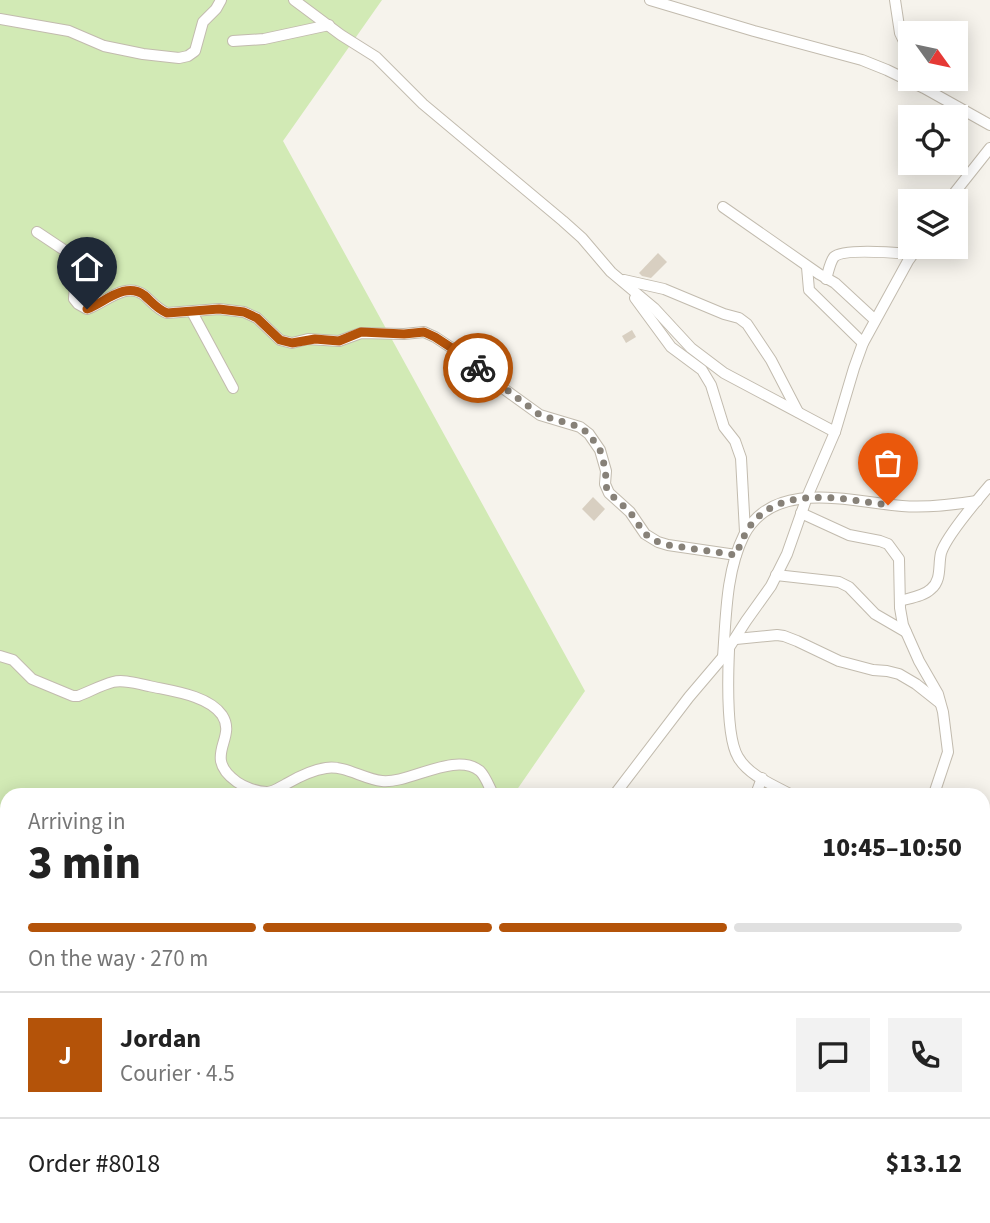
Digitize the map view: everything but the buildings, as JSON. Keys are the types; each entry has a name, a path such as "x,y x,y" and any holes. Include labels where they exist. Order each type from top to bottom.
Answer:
{"street":[{"path":"0,19 69,31 104,46 178,58 195,51 203,22 221,0"},
{"path":"294,0 376,57 423,104 582,238 640,304 671,347 702,370 711,385 724,427 738,447 746,533"},
{"path":"650,0 862,60 898,74"},
{"path":"895,0 898,21"},
{"path":"233,41 264,39 329,25"},
{"path":"935,91 990,125"},
{"path":"958,189 990,148"},
{"path":"723,207 807,267 835,283 876,320"},
{"path":"37,232 73,256 77,262 74,299 83,307 90,308 121,292 133,290 167,313 219,309 251,314 280,340 287,342 315,339 339,341 361,332 424,332 435,337 467,358 486,376 540,415 580,427 589,434 600,450 609,493 630,512 645,534 668,545 736,555"},
{"path":"826,279 833,259 838,255 898,251"},
{"path":"620,788 726,653 771,586 787,554 807,497 835,432 863,343 910,259"},
{"path":"807,267 811,293 863,343"},
{"path":"611,272 654,309 691,348 713,365 835,432"},
{"path":"622,280 664,289 739,318 747,324 771,360 798,412"},
{"path":"192,312 233,388"},
{"path":"900,601 928,592 933,587 937,581 941,552 990,485"},
{"path":"780,788 762,778 738,758 730,723 726,611 736,555 746,533 762,514 777,504 807,497 944,507 977,501"},
{"path":"801,513 849,535 888,544 899,559 903,625 937,694 948,752 936,788"},
{"path":"776,575 839,582 849,587 875,614 906,632"},
{"path":"736,639 776,635 797,640 839,661 899,674 940,703"},
{"path":"0,656 13,660 32,679 73,696 113,682 127,681 177,691 201,700 224,718 227,730 220,759 222,765 235,781 252,788"},
{"path":"279,788 317,770 328,768 338,768 382,781 396,781 451,765 478,770 490,788"},
{"path":"758,788 762,778"}],"green space":[{"path":"0,0 382,0 283,141 585,691 518,788 0,788"}],"way so far":[{"path":"478,368 540,415 580,427 589,434 600,450 609,493 630,512 645,534 658,542 736,555 752,524 777,504 807,497 888,505"}],"route":[{"path":"87,309 121,292 133,290 146,296 154,306 167,313 219,309 251,314 280,340 292,343 315,339 339,341 361,332 424,332 467,358 478,368"}]}
